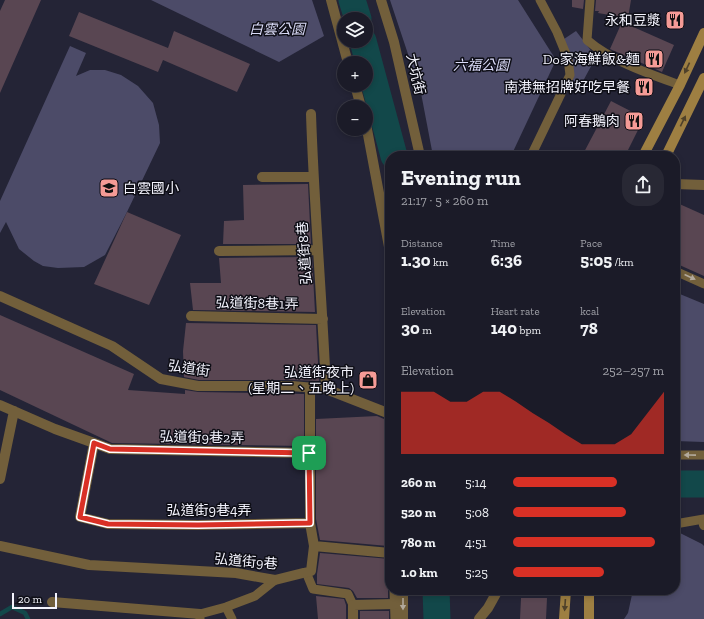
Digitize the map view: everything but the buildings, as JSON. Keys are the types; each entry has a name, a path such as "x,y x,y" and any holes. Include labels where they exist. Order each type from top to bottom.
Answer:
{"main road":[{"path":"646,151 680,86 704,33"},
{"path":"668,151 704,78"},
{"path":"564,619 566,595"},
{"path":"588,619 589,595"}],"street":[{"path":"331,0 346,56"},
{"name":"大坑街","path":"381,0 394,42 419,151"},
{"name":"弘道街8巷","path":"311,114 313,177 323,319 326,389"},
{"path":"368,136 385,225"},
{"path":"262,177 313,177"},
{"path":"680,184 704,185"},
{"path":"219,251 318,250"},
{"name":"弘道街","path":"0,296 112,346 161,379 198,386 310,387 326,389 385,412"},
{"name":"弘道街8巷1弄","path":"191,316 323,319"},
{"path":"306,572 311,571 314,546 310,523 310,387"},
{"name":"弘道街9巷2弄","path":"0,405 55,429 110,449 309,453"},
{"path":"0,479 14,410"},
{"name":"弘道街9巷4弄","path":"94,443 80,517 108,524 198,525 310,523"},
{"name":"弘道街9巷","path":"0,546 90,565 236,573 275,580 306,572"},
{"path":"314,546 385,553"},
{"path":"403,595 404,619"},
{"path":"479,619 488,608 495,595"},
{"path":"52,602 200,616"},
{"path":"353,619 353,605 395,604"}],"lane":[{"path":"533,151 570,75 568,58 557,32 540,0"},
{"path":"590,0 587,40 598,49 647,73 680,86"},
{"path":"680,273 704,284"},
{"path":"680,455 704,455"},
{"path":"680,524 704,522"},
{"path":"306,572 313,589 348,594 353,605"},
{"path":"200,616 255,596 275,580"},
{"path":"394,595 395,619"},
{"path":"226,607 232,619"}],"green space":[{"name":"白雲公園","path":"151,0 312,0 324,36 279,62"},
{"name":"六福公園","path":"390,0 518,0 556,60 513,151 432,151 421,93"},
{"path":"576,31 596,57 582,83 571,81 564,39"},
{"path":"70,46 86,53 76,76 90,70 105,70 121,75 138,86 153,103 159,125 160,143 105,255 84,267 58,268 43,266 19,249 6,222 0,233 0,201"},
{"path":"680,294 704,304 704,442 680,441"},
{"path":"680,533 704,546 704,619 624,619 628,613 632,595 680,595"}],"waterway":[{"path":"352,0 356,12"},
{"path":"365,48 393,151"},
{"path":"680,484 704,484"},
{"path":"436,595 437,619"},
{"path":"0,614 12,607 25,613 28,619"}],"place":[{"name":"永和豆漿","path":"675,20"},
{"name":"Do家海鮮飯&麵","path":"654,59"},
{"name":"南港無招牌好吃早餐","path":"644,87"},
{"name":"阿春鵝肉","path":"634,121"},
{"name":"白雲國小","path":"109,188"},
{"name":"弘道街夜市 (星期二、五晚上)","path":"368,380"}],"route":[{"path":"94,443 110,449 309,453 310,523 198,525 108,524 80,517 94,443"}]}
